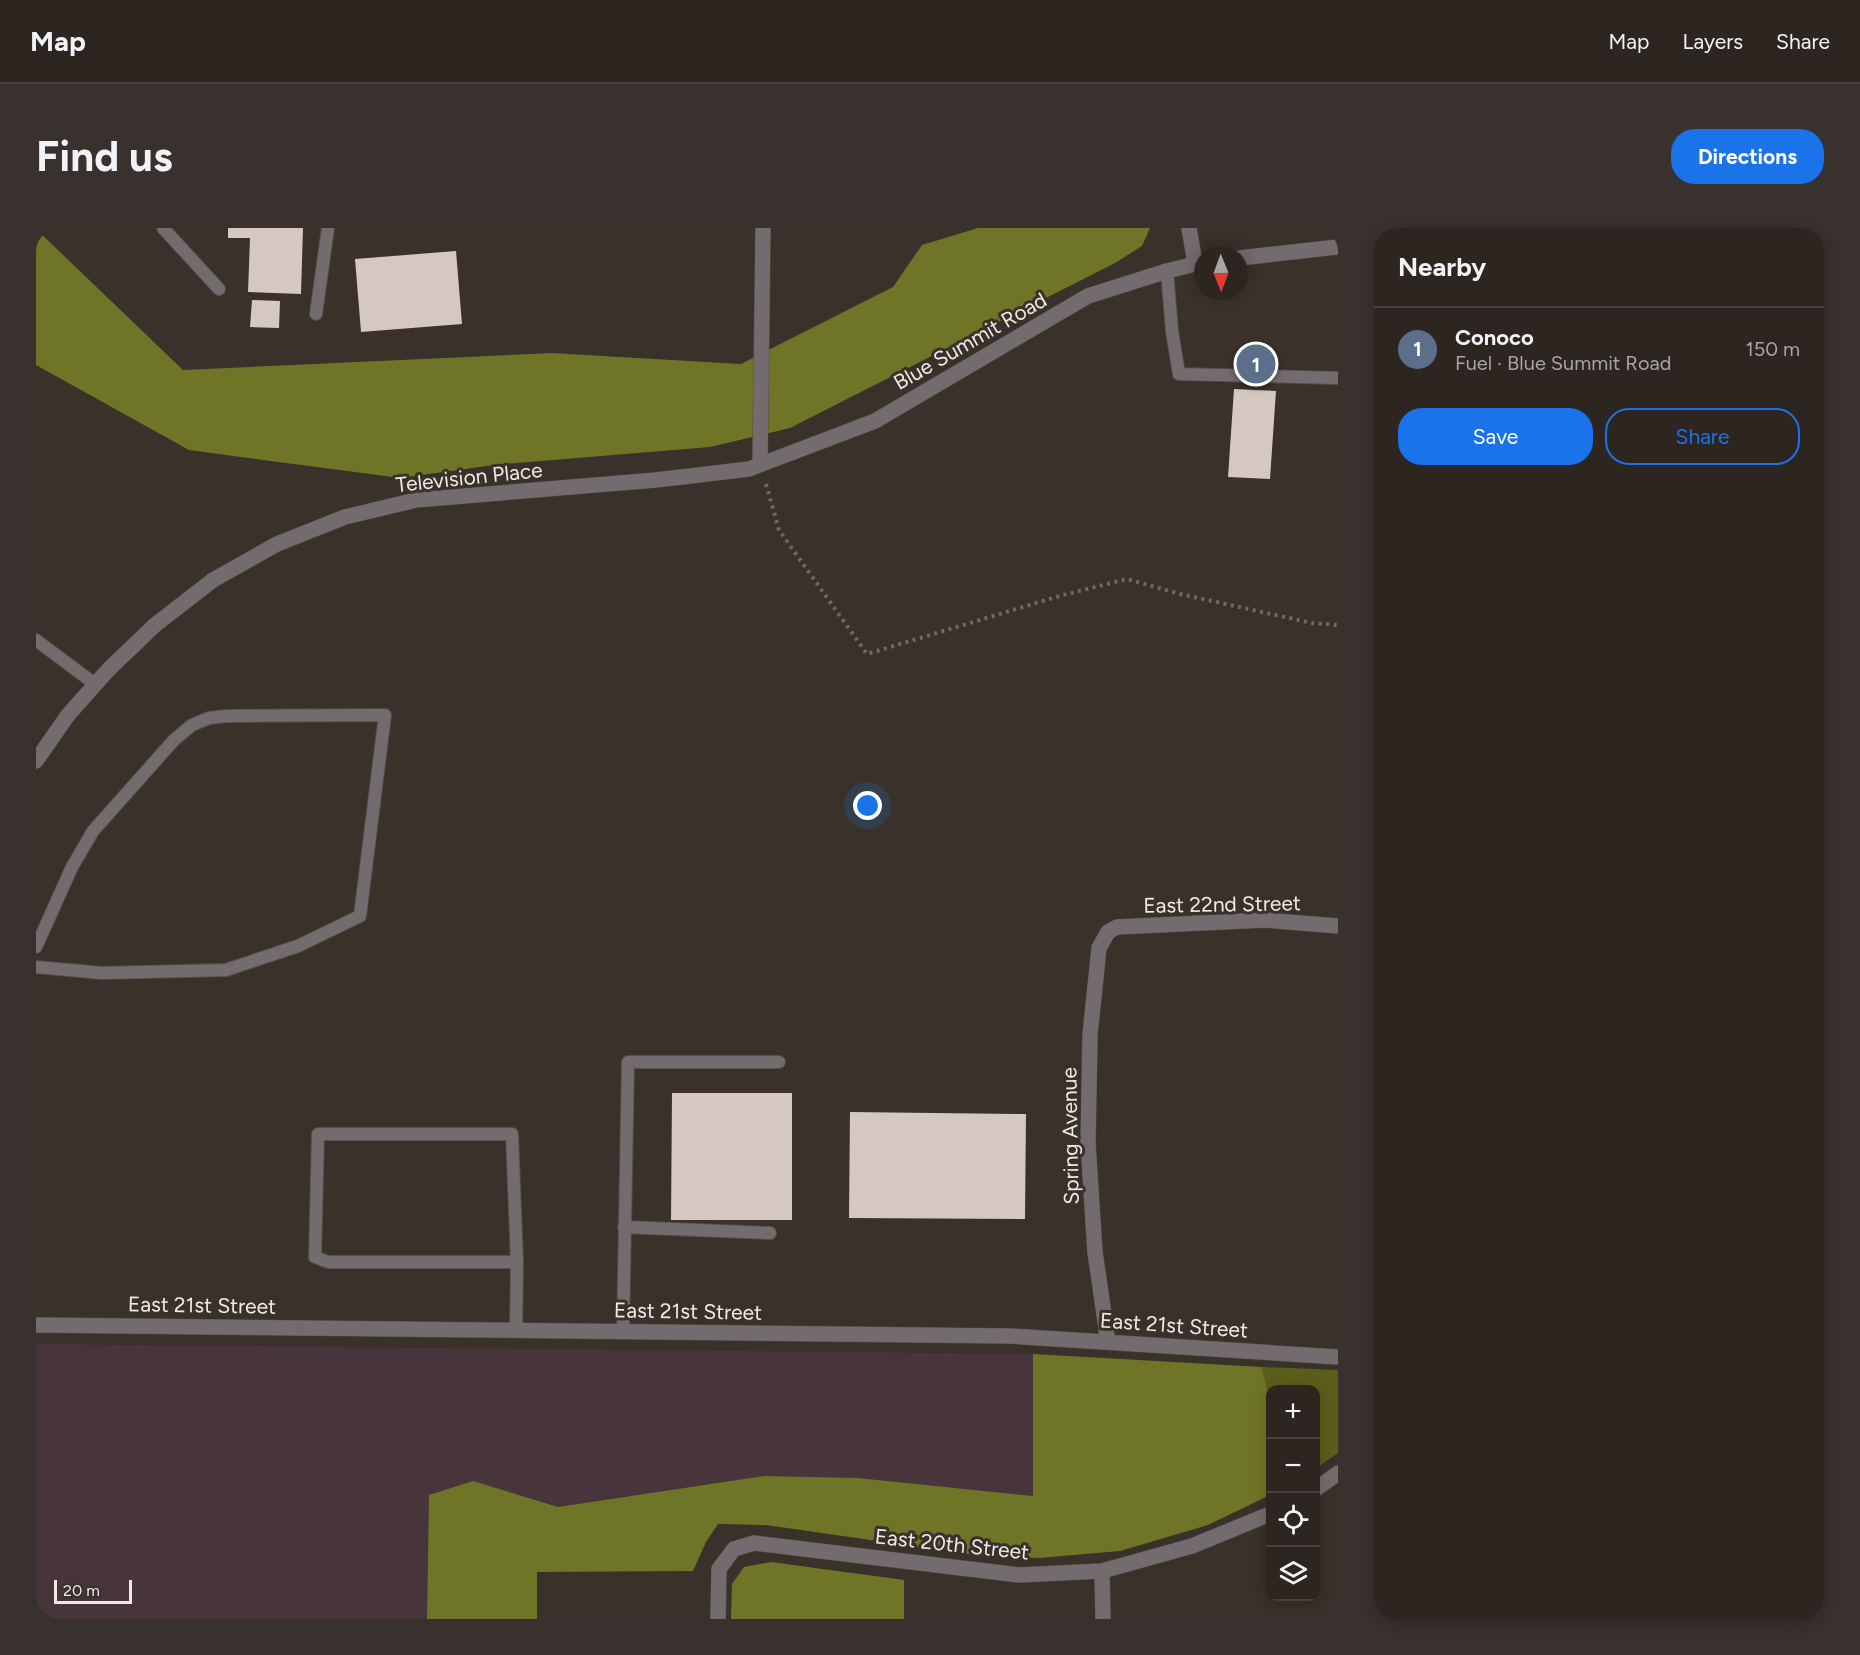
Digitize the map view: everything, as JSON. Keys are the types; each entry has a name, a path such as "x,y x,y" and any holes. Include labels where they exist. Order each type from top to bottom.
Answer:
{"street":[{"path":"760,465 763,228"},
{"path":"1189,228 1194,246"},
{"path":"1248,257 1338,247"},
{"name":"Blue Summit Road","path":"760,465 875,421 1088,296 1194,263"},
{"name":"Television Place","path":"36,761 68,715 95,684 155,625 213,580 277,544 345,517 416,500 656,480 749,469 760,465"},
{"name":"East 22nd Street","path":"1108,932 1118,927 1265,920 1338,926"},
{"name":"Spring Avenue","path":"1108,932 1099,948 1090,1035 1088,1143 1095,1252 1108,1342"},
{"name":"East 21st Street","path":"36,1325 1010,1336 1338,1357"},
{"path":"1320,1486 1338,1473"},
{"name":"East 20th Street","path":"718,1619 719,1569 734,1549 754,1543 1019,1575 1102,1571 1192,1546 1266,1516"},
{"path":"1102,1571 1103,1619"}],"lane":[{"path":"163,228 219,290"},
{"path":"316,314 328,228"},
{"path":"1167,271 1172,331 1179,374 1338,378"},
{"path":"36,640 95,684"},
{"path":"36,947 72,867 93,831 174,740 192,725 209,718 227,716 385,715 360,916 298,946 226,970 102,973 36,967"},
{"path":"622,1331 628,1062 779,1062"},
{"path":"516,1330 517,1262 512,1134 318,1134 315,1257 328,1262 517,1262"},
{"path":"624,1227 770,1233"}],"path":[{"path":"760,465 779,530 867,654 1063,595 1126,579 1191,597 1312,623 1338,625"}],"shaded area":[{"path":"36,1344 1033,1354 1033,1496 858,1478 764,1476 558,1507 473,1481 429,1495 427,1619 36,1619"}],"green space":[{"path":"978,228 1150,228 1142,246 1115,263 790,428 710,447 494,465 400,478 189,450 36,365 36,229 183,370 551,353 741,364 893,287 922,245"},
{"path":"1033,1354 1262,1367 1266,1385 1266,1497 1208,1525 1120,1551 1039,1558 975,1555 766,1525 718,1524 706,1542 693,1571 537,1572 537,1619 427,1619 429,1495 473,1481 558,1507 764,1476 858,1478 1033,1496"},
{"path":"1262,1367 1338,1370 1338,1453 1320,1465 1320,1385 1266,1385"},
{"path":"771,1562 904,1580 904,1619 731,1619 732,1584 744,1567"}],"building":[{"path":"228,228 303,228 301,294 248,292 250,238 228,238"},
{"path":"456,251 462,324 361,332 355,259"},
{"path":"252,300 280,301 279,328 250,327"},
{"path":"1234,389 1276,391 1270,479 1228,477"},
{"path":"672,1093 792,1093 792,1220 671,1220"},
{"path":"850,1112 1026,1114 1025,1219 849,1218"}],"place":[{"name":"Conoco","path":"1256,364"}]}
